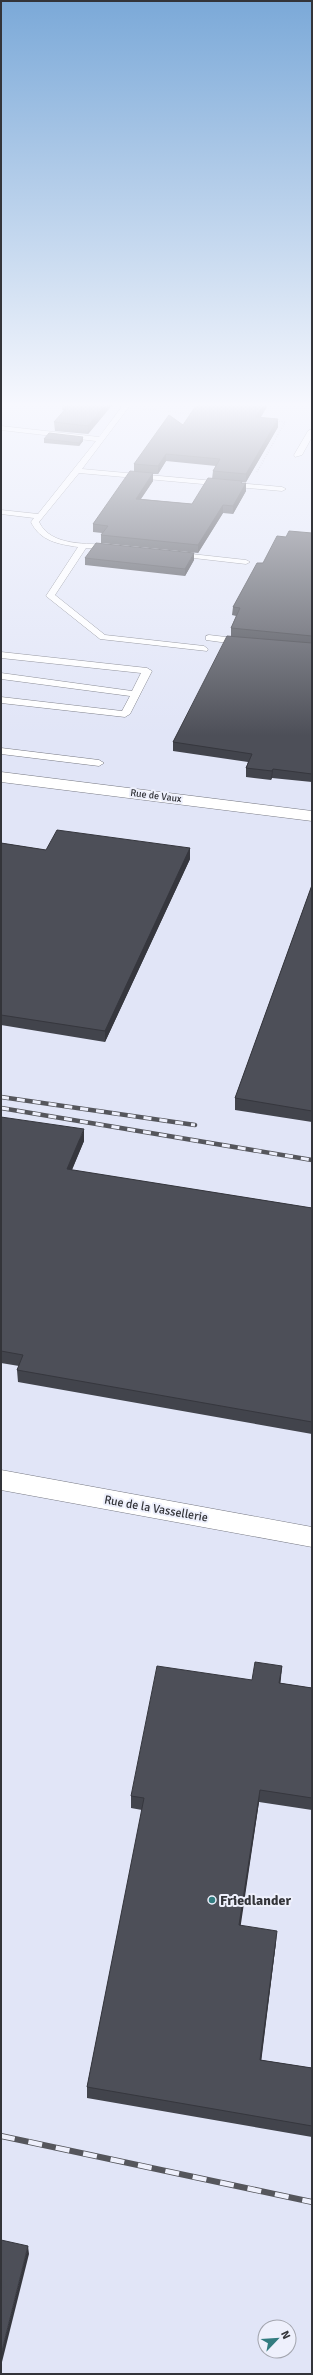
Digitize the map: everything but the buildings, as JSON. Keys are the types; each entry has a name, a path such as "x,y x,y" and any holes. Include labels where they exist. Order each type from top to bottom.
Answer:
{"street":[{"name":"Rue de Vaux","path":"1,777 312,816"},
{"name":"Rue de la Vassellerie","path":"1,1480 312,1537"}],"lane":[{"path":"27,515 38,516 35,522 36,528 42,535 61,542 122,548"},
{"path":"84,544 50,596 103,637 204,649"},
{"path":"169,553 246,562"},
{"path":"209,638 256,643"},
{"path":"1,655 147,671 125,714 1,700"},
{"path":"1,676 136,694"},
{"path":"1,752 99,763"}],"shaded area":[{"path":"1,515 312,515 312,2374 1,2374"}],"railway":[{"path":"1,1097 195,1125"},
{"path":"1,1108 312,1160"},
{"path":"1,2136 312,2202"}],"place":[{"name":"Friedlander","path":"212,1900"}]}
